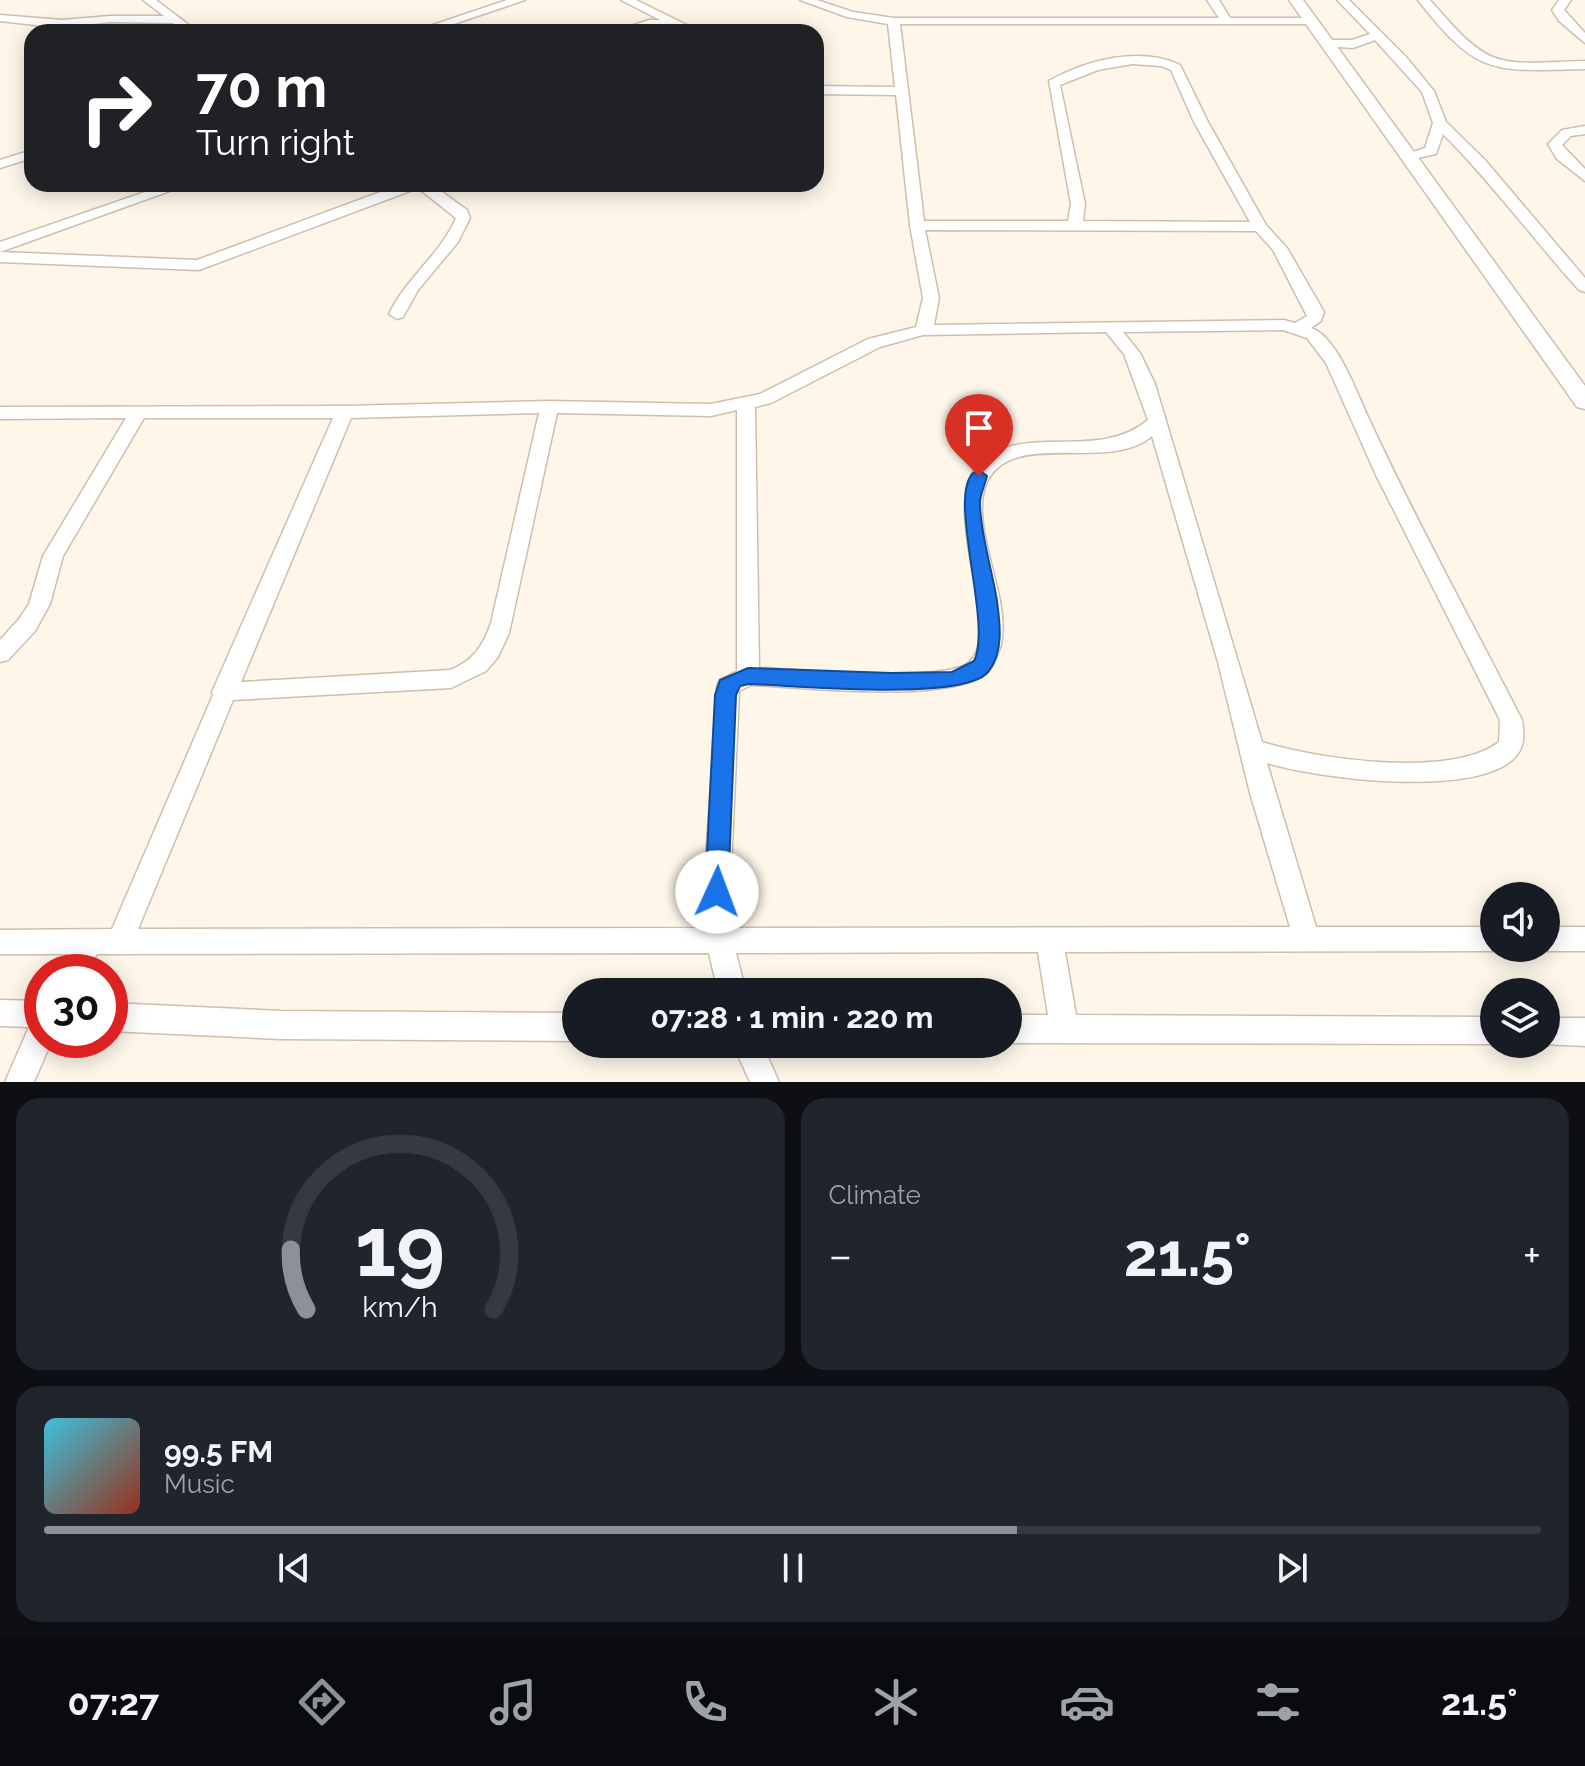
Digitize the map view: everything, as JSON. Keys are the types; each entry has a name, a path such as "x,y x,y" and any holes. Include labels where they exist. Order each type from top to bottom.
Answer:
{"street":[{"path":"149,0 182,24"},
{"path":"443,24 519,0"},
{"path":"627,0 676,24"},
{"path":"806,0 894,21 1311,21"},
{"path":"1213,0 1226,20"},
{"path":"1296,0 1585,402"},
{"path":"1343,0 1428,91 1440,123 1480,163 1541,239 1585,287"},
{"path":"1424,0 1468,50 1486,61 1507,66 1585,65"},
{"path":"1565,0 1558,10 1563,19 1585,39"},
{"path":"0,18 62,24 110,19 177,20"},
{"path":"894,21 917,225 931,298 923,330"},
{"path":"649,24 676,24"},
{"path":"1327,43 1353,44 1377,35"},
{"path":"1074,228 1078,204 1053,84 1092,66 1157,60 1176,68 1229,175 1260,227 1279,248 1316,312 1315,318 1299,328"},
{"path":"824,90 900,91"},
{"path":"1409,158 1431,151 1440,123"},
{"path":"1585,130 1567,133 1555,144 1562,156 1585,177"},
{"path":"3,162 24,156"},
{"path":"0,247 159,192"},
{"path":"0,257 199,265 394,192"},
{"path":"397,314 414,281 456,235 463,218 462,213 433,192"},
{"path":"917,225 1260,227"},
{"path":"0,413 344,412 549,407 670,410 746,405 785,390 874,343 923,330 1284,325 1299,328 1313,334 1334,362 1385,475 1511,720 1513,736 1508,751 1491,763 1463,769 1331,768 1252,749"},
{"path":"1110,327 1132,353 1146,384 1262,793 1307,939"},
{"path":"746,405 748,676"},
{"path":"223,692 451,679 468,674 482,663 493,650 502,623 549,407"},
{"path":"0,654 27,625 39,604 53,556 139,412"},
{"path":"120,942 223,692 344,412"},
{"path":"729,978 719,939 717,892 725,695 728,686 748,676 891,681 952,680 971,674 981,666 988,653 990,637 971,503 979,476 1006,456 1032,449 1117,446 1143,436 1157,422"},
{"path":"1049,939 1064,1029"},
{"path":"0,942 1480,939"},
{"path":"1560,939 1585,939"},
{"path":"83,954 89,942"},
{"path":"0,1013 24,1014"},
{"path":"128,1018 281,1025 562,1027"},
{"path":"1022,1029 1480,1031"},
{"path":"1560,1032 1585,1032"},
{"path":"19,1082 30,1058"},
{"path":"754,1058 765,1082"}],"route":[{"path":"717,892 725,695 733,681 748,676 952,680 971,674 981,666 988,653 990,637 971,503 972,489 979,476"}]}
